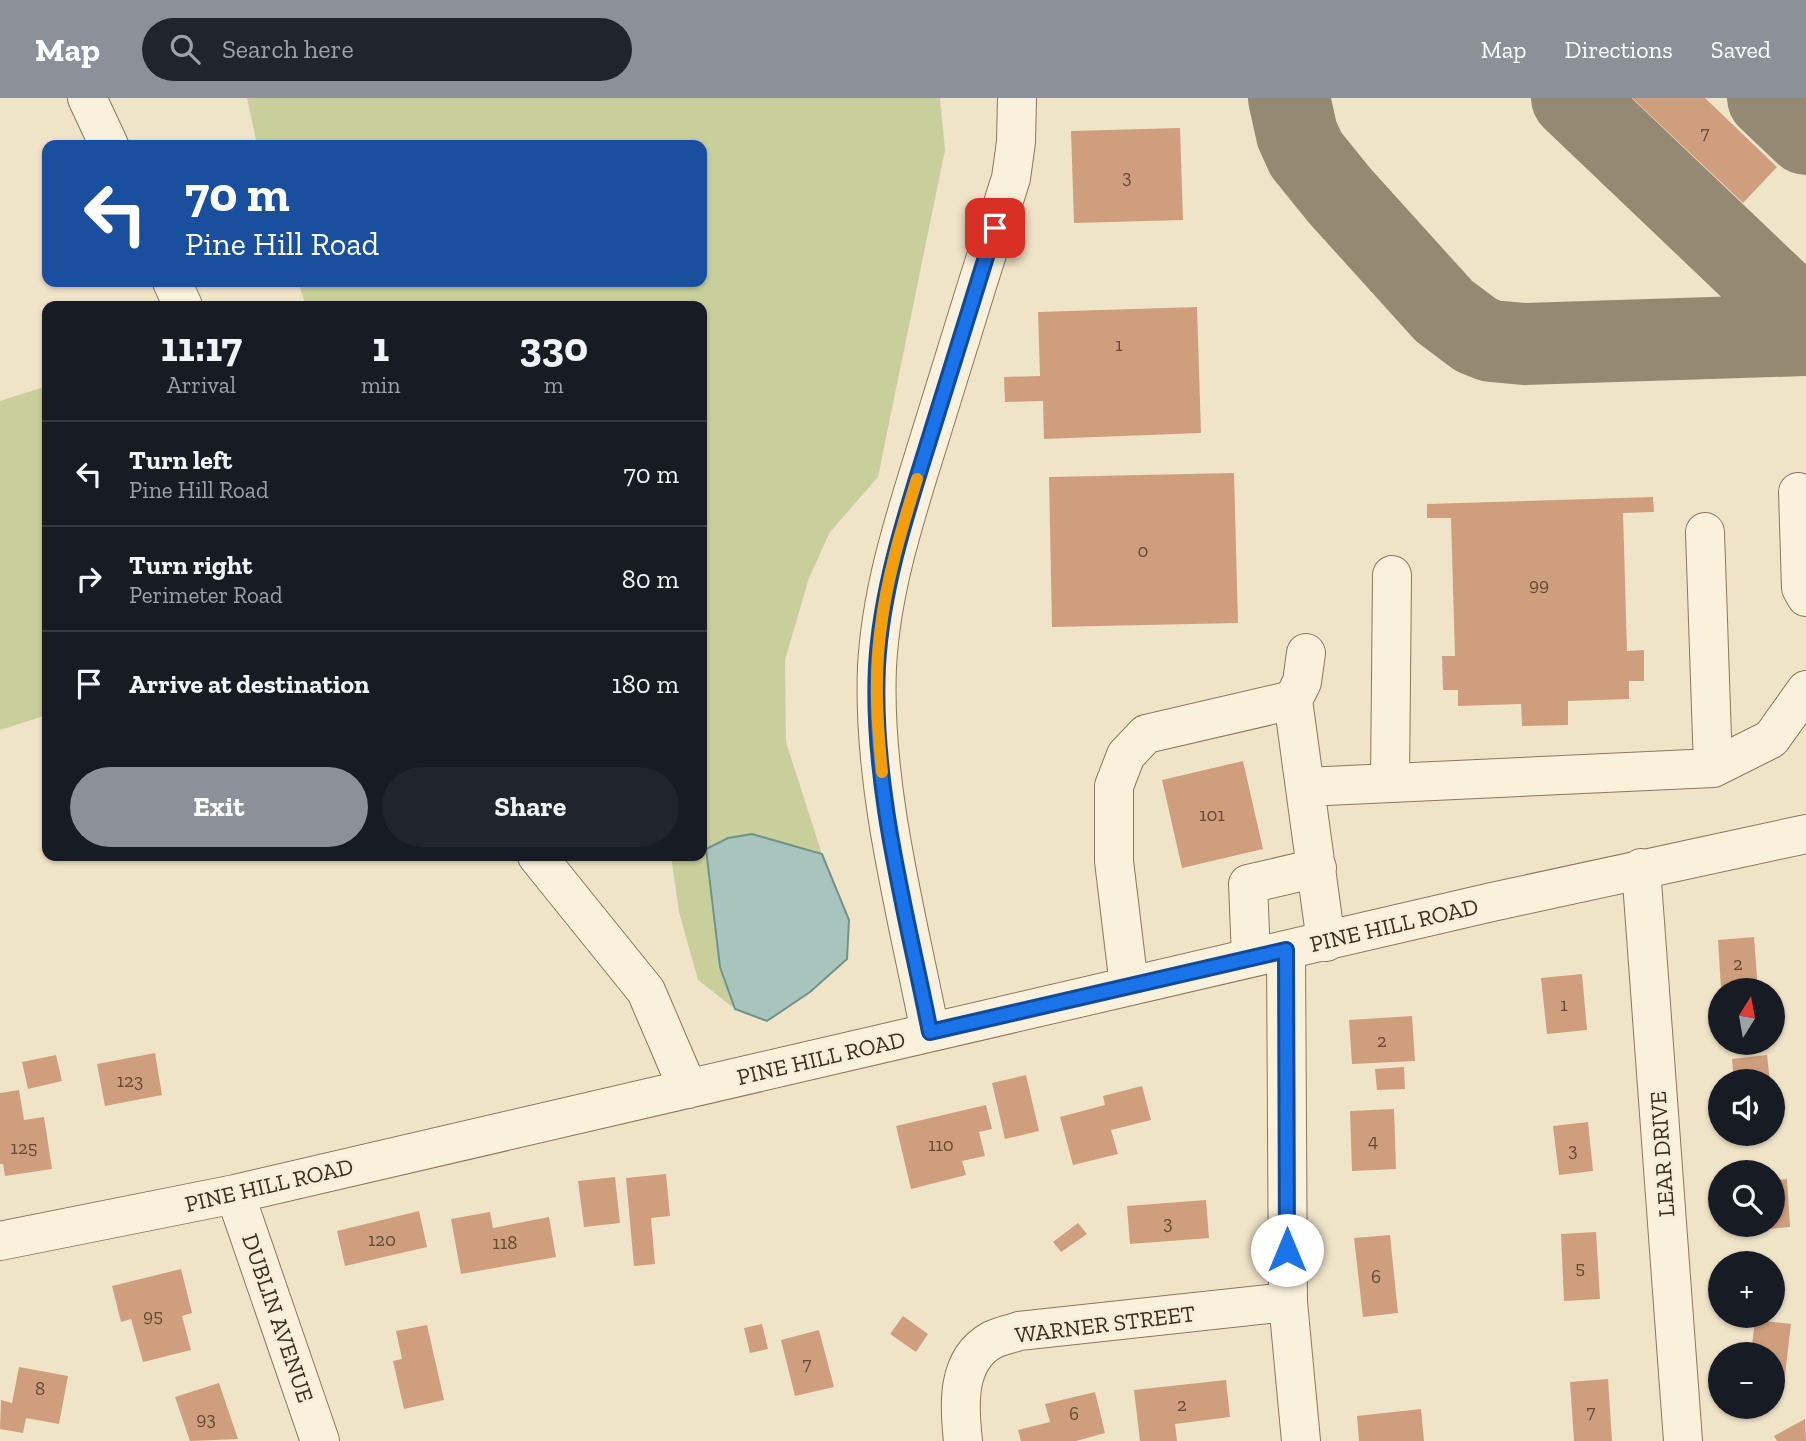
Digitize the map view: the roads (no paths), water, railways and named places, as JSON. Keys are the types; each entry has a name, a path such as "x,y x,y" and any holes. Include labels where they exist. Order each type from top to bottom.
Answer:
{"street":[{"path":"87,98 107,140"},
{"path":"930,1032 884,791 877,727 877,667 881,625 907,512 1011,178 1016,142 1017,98"},
{"path":"1798,492 1801,588 1806,597"},
{"path":"1705,532 1713,768"},
{"path":"1390,783 1392,575"},
{"path":"1306,653 1302,682 1293,700 1326,942"},
{"path":"1305,787 1713,768 1772,738 1806,690"},
{"path":"1129,986 1114,861 1115,786 1126,755 1146,734 1293,700"},
{"name":"PINE HILL ROAD","path":"0,1241 235,1194 1641,868 1806,834"},
{"path":"541,861 646,991 688,1089"},
{"path":"1301,1441 1288,1302 1268,954 1248,884 1317,868"},
{"name":"LEAR DRIVE","path":"1641,868 1683,1441"},
{"name":"DUBLIN AVENUE","path":"235,1194 320,1441"},
{"name":"WARNER STREET","path":"963,1441 960,1393 965,1372 974,1356 992,1340 1019,1331 1288,1302"}],"water":[{"path":"752,834 822,854 849,920 847,959 810,992 767,1021 735,1009 720,967 707,848 728,838"}]}
